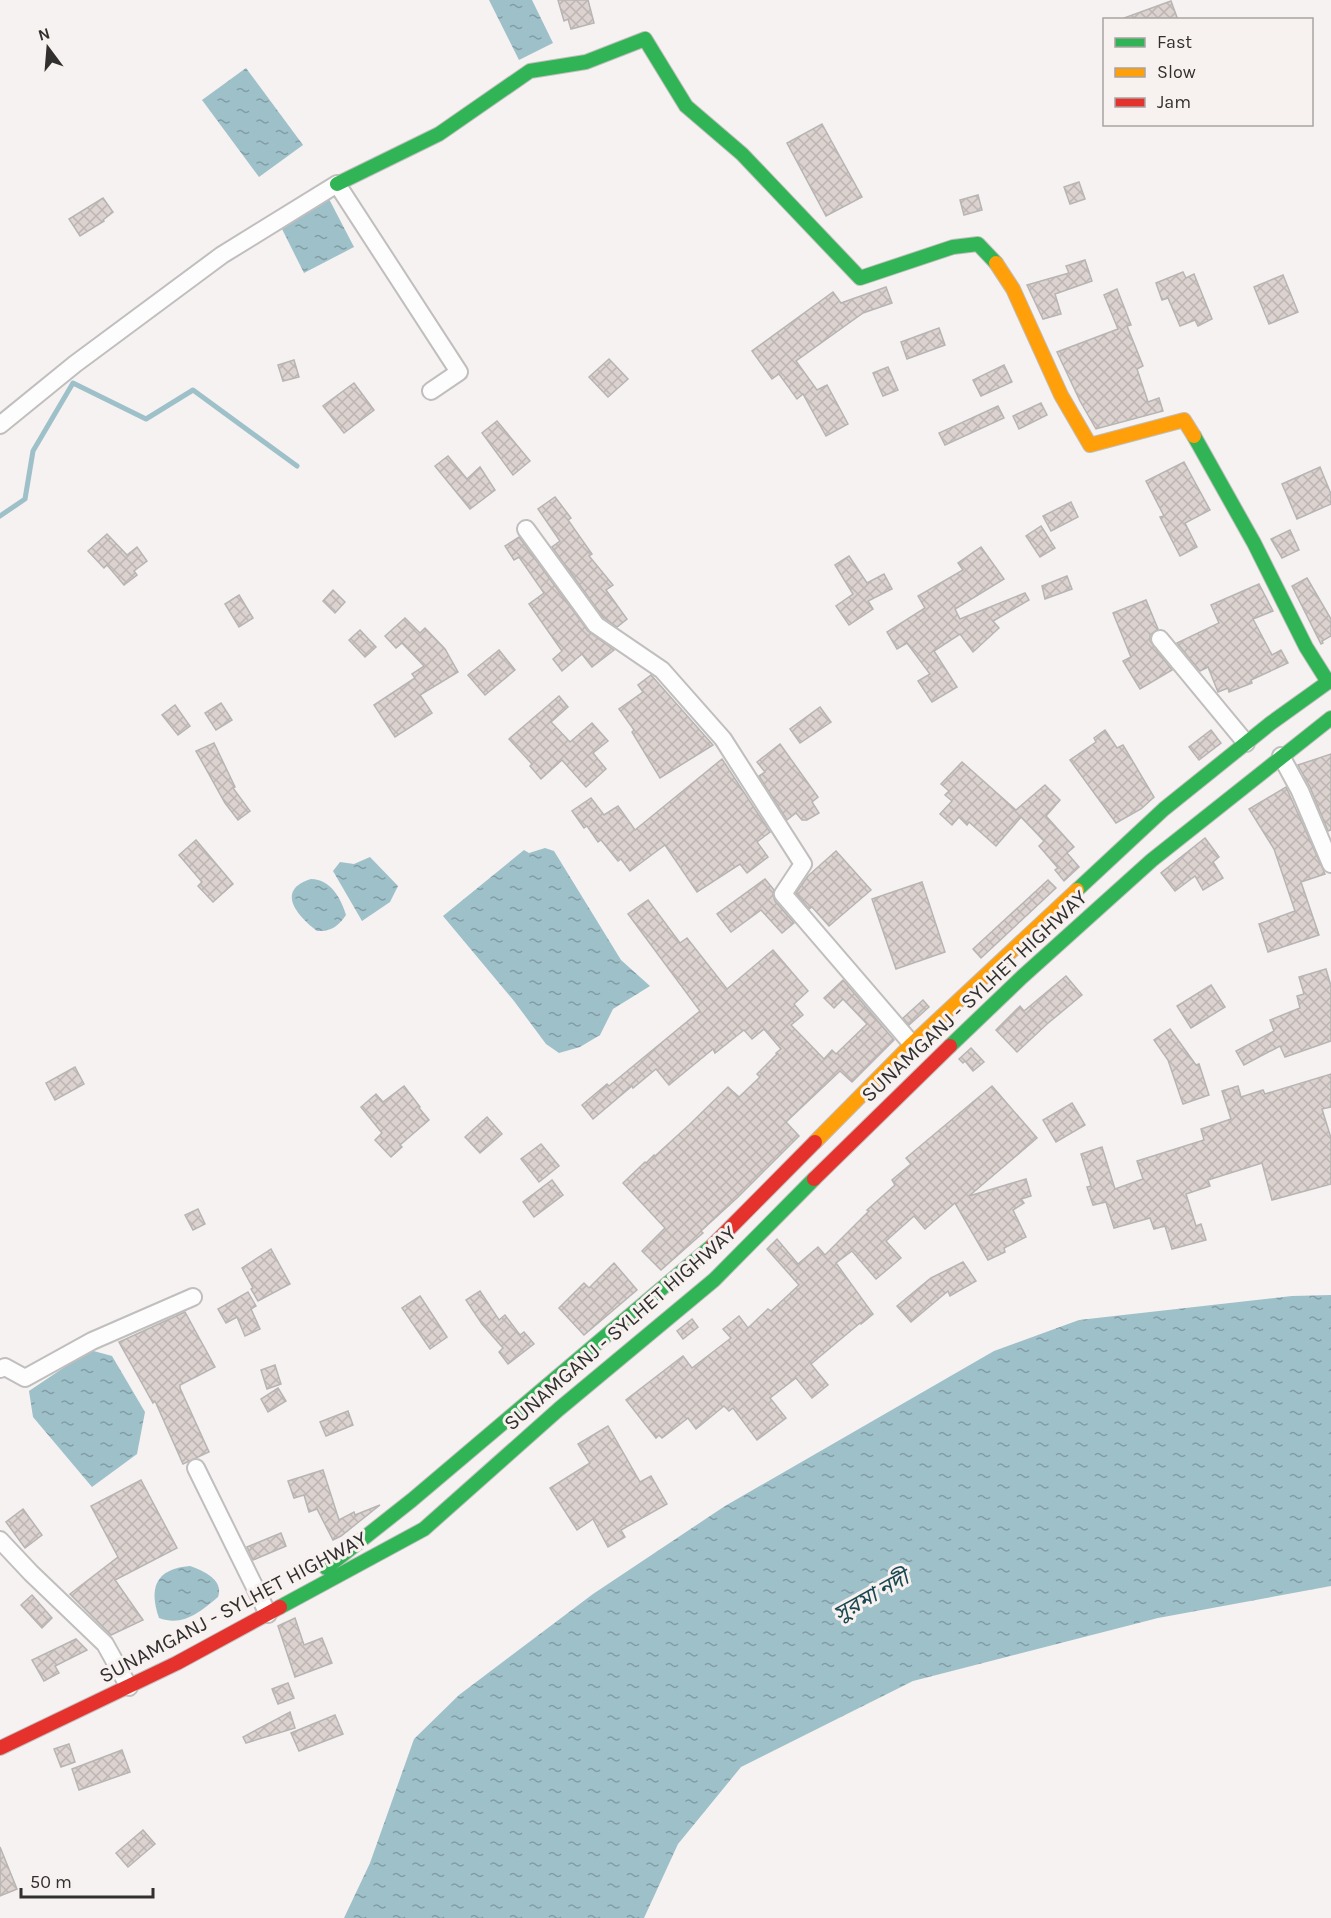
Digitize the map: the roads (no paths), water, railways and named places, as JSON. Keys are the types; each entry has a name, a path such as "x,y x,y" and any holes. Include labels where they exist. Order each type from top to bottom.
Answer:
{"main road":[{"path":"337,184 439,134 530,71 586,62 645,39 686,106 742,154 860,278 952,247 978,244 988,252 1022,305 1072,419 1090,445 1184,420 1215,471 1271,576 1315,666 1329,681"},
{"name":"SUNAMGANJ - SYLHET HIGHWAY","path":"268,1614 412,1500 707,1251 912,1044 1164,809 1271,723 1329,681"},
{"name":"SUNAMGANJ - SYLHET HIGHWAY","path":"0,1748 177,1663 424,1529 559,1409 714,1280 857,1135 1022,977 1152,860 1331,718"}],"street":[{"path":"0,425 75,364 222,255 337,184 459,372 431,391"},
{"path":"526,529 596,625 662,670 723,739 803,864 783,894 912,1044"},
{"path":"1160,639 1246,743"},
{"path":"1281,756 1300,791 1331,864"},
{"path":"0,1369 5,1367 25,1378 92,1341 193,1297"},
{"path":"196,1468 268,1614"},
{"path":"0,1540 105,1644 129,1687"}],"water":[{"path":"489,0 532,0 553,43 519,60"},
{"path":"246,68 303,145 259,177 202,100"},
{"path":"328,197 354,247 304,273 279,223"},
{"path":"545,848 554,851 621,960 650,986 613,1009 600,1035 580,1047 559,1053 546,1044 514,1001 443,916 524,850 529,853"},
{"path":"370,857 398,886 390,902 362,921 333,871 340,862 354,864"},
{"path":"311,879 330,886 344,909 346,915 330,929 317,931 297,911 293,903 294,890"},
{"name":"সুরমা নদী","path":"1331,1295 1331,1586 1158,1618 913,1681 741,1767 678,1844 644,1918 344,1918 370,1863 414,1739 459,1695 593,1594 725,1506 994,1351 1079,1320 1292,1296"},
{"path":"90,1350 112,1356 145,1412 137,1454 92,1487 33,1417 29,1391"},
{"path":"190,1566 212,1577 218,1586 218,1597 198,1613 183,1619 176,1621 159,1618 155,1598 158,1582 169,1571"}],"waterway":[{"path":"0,516 25,499 33,451 73,383 146,419 193,390 297,466"}]}
